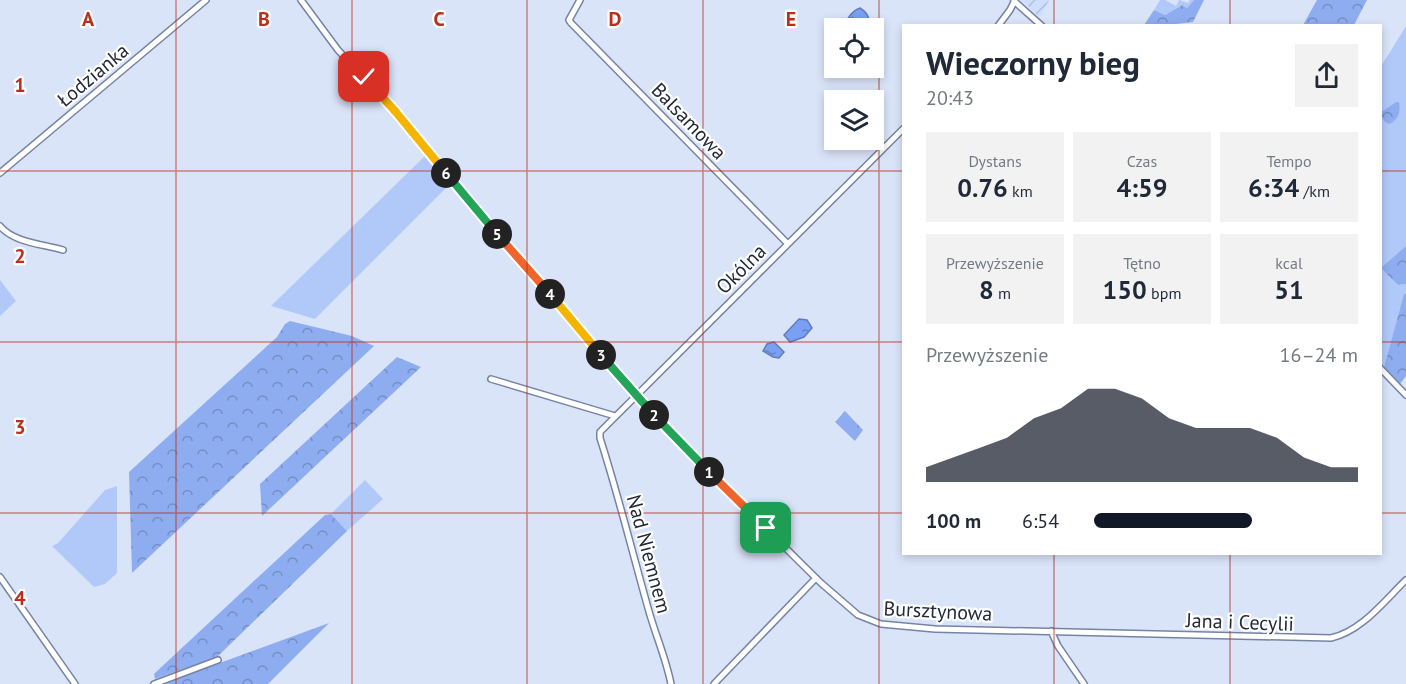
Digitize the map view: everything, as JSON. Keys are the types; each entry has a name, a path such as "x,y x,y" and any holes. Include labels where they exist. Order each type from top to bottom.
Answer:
{"street":[{"name":"Łodzianka","path":"0,172 206,0"},
{"name":"Bursztynowa","path":"301,0 338,50 403,120 463,195 636,396 816,578 858,615 881,624 935,629 1051,631"},
{"name":"Balsamowa","path":"579,0 569,20 788,244"},
{"path":"999,24 1014,1 1040,24"},
{"name":"Okólna","path":"600,432 902,130"},
{"path":"0,226 16,238 63,250"},
{"path":"1382,370 1406,395"},
{"path":"491,379 615,416"},
{"name":"Nad Niemnem","path":"600,432 671,684"},
{"path":"0,577 75,684"},
{"path":"714,684 816,578"},
{"name":"Jana i Cecylii","path":"1051,631 1331,638 1346,634 1359,625 1406,580"},
{"path":"1051,631 1058,646 1084,684"},
{"path":"154,684 218,660"}],"shaded area":[{"path":"1022,0 1049,0 1040,18"},
{"path":"1160,0 1176,6 1179,0 1188,3 1194,0 1187,8 1181,5 1165,15 1154,10"},
{"path":"1406,26 1406,246 1382,268 1382,126 1382,65"},
{"path":"426,155 449,185 315,319 271,306"},
{"path":"1382,268 1398,285 1406,284 1406,294 1384,367 1382,365"},
{"path":"0,280 16,301 0,316"},
{"path":"365,480 383,499 347,531 331,514"},
{"path":"117,486 117,573 105,584 94,587 52,546 58,543 105,490"}],"green space":[{"path":"1194,0 1204,0 1193,22 1145,24 1154,10 1165,15 1182,5 1187,8"},
{"path":"1317,0 1367,0 1355,24 1304,24"},
{"path":"1396,102 1399,103 1400,110 1397,118 1389,124 1384,121 1382,112"},
{"path":"1406,246 1406,284 1398,285 1382,267"},
{"path":"1404,294 1406,294 1406,376 1400,384 1384,367"},
{"path":"290,321 352,336 374,346 132,573 129,472 277,337 285,324"},
{"path":"397,357 421,367 262,516 260,484"},
{"path":"845,411 863,430 855,441 835,422"},
{"path":"331,514 347,531 217,657 155,679 156,672 325,515"},
{"path":"329,623 268,684 162,684 173,680"}],"water":[{"path":"860,8 869,18 849,18"},
{"path":"799,319 807,320 812,328 804,337 790,342 784,335"},
{"path":"774,342 784,352 779,358 763,351 767,344"}],"route":[{"path":"364,77 636,396 766,528"}]}
